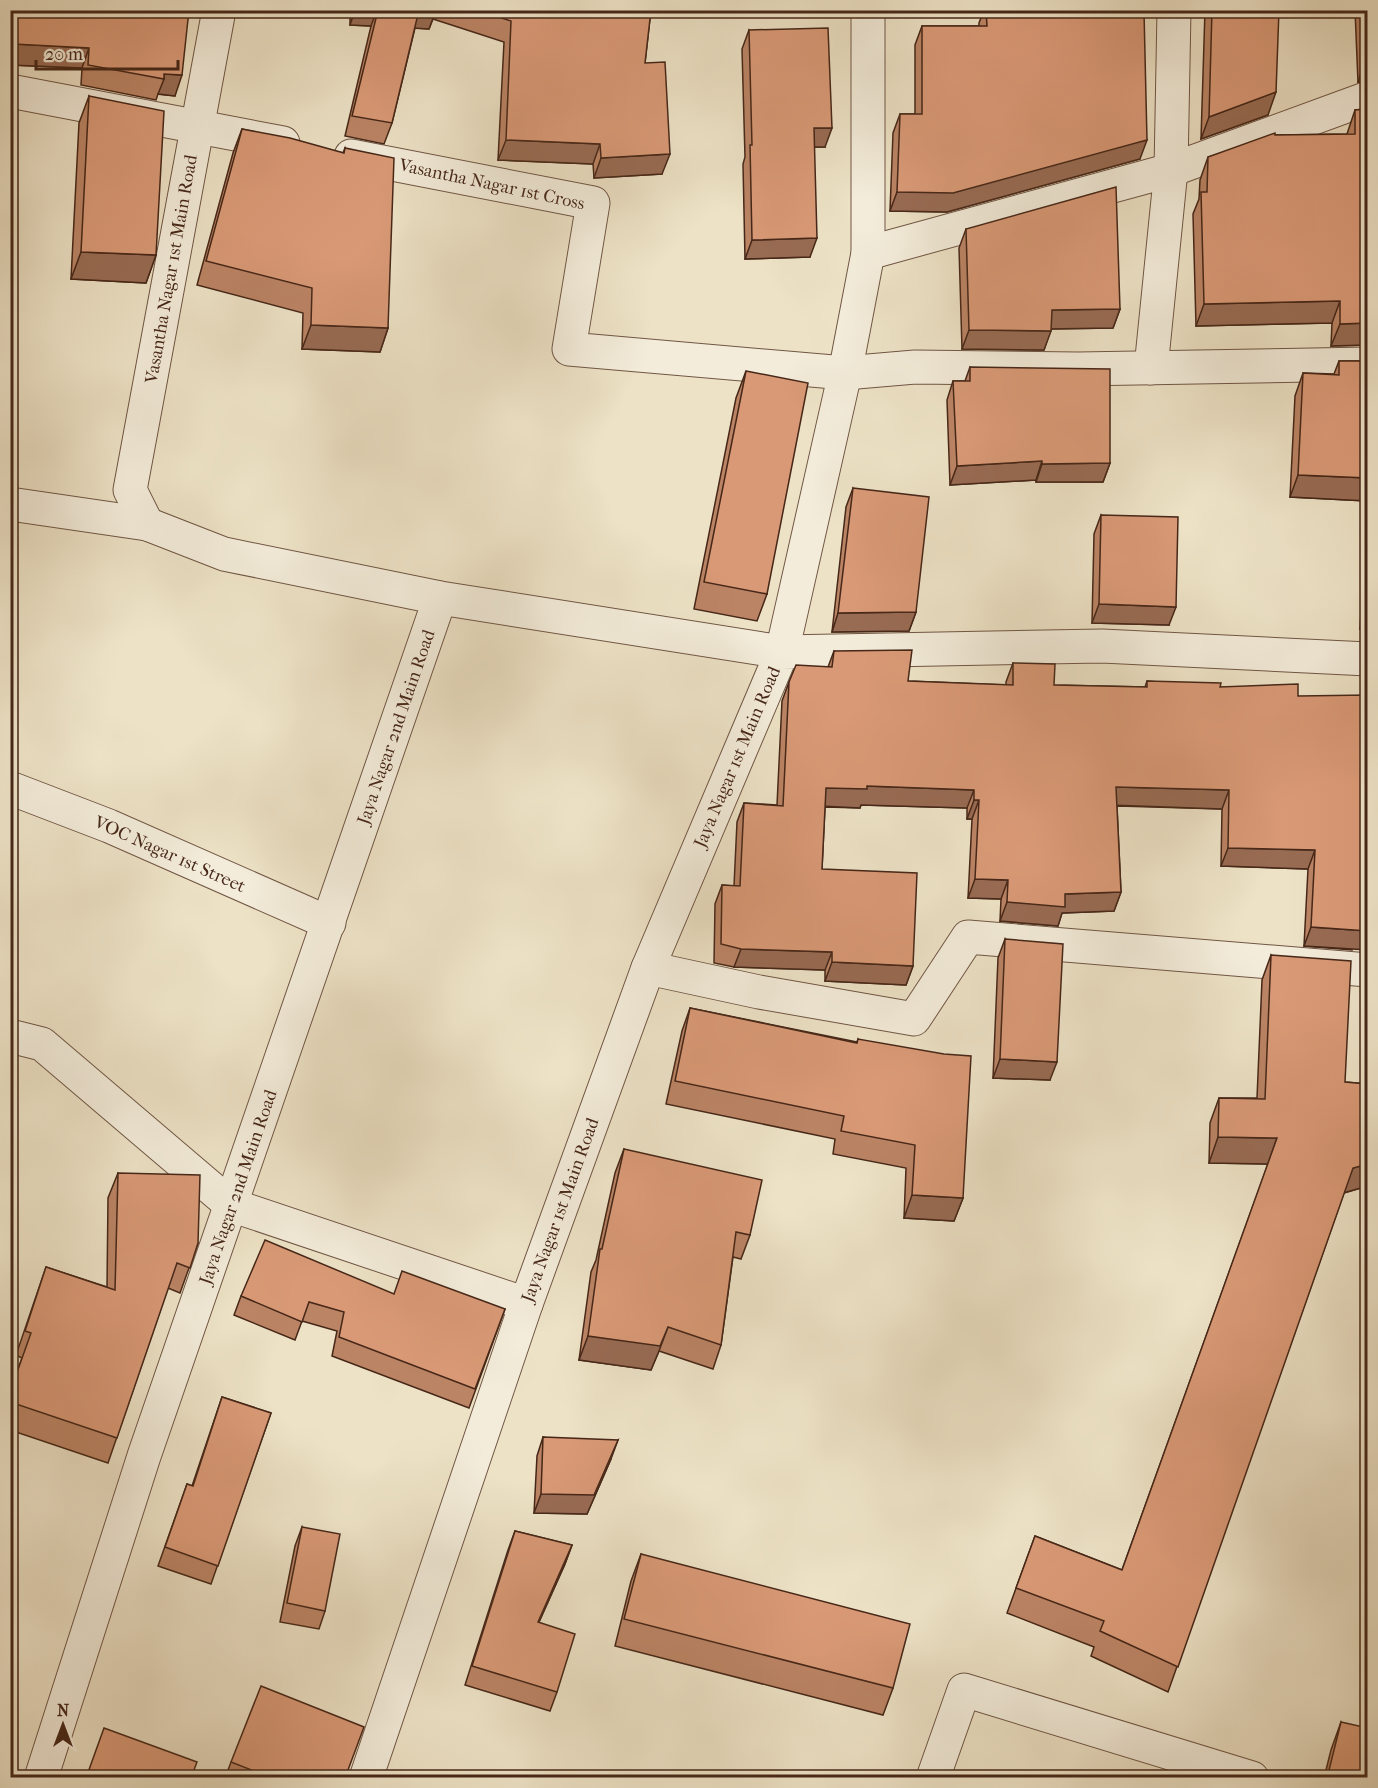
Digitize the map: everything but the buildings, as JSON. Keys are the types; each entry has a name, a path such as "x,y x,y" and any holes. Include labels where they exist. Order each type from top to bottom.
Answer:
{"street":[{"name":"Vasantha Nagar 1st Main Road","path":"147,524 130,490 219,10"},
{"name":"Jaya Nagar 1st Main Road","path":"366,1778 526,1304 648,968 782,652 845,374 868,253 868,10"},
{"path":"1151,368 1172,170 1174,10"},
{"name":"Vasantha Nagar 1st Cross","path":"10,91 593,203 568,349 845,374"},
{"path":"868,253 1172,170 1368,98"},
{"path":"845,374 915,367 1078,369 1368,364"},
{"path":"10,504 147,524 224,554 440,598 782,652 1102,646 1368,659"},
{"name":"Jaya Nagar 2nd Main Road","path":"41,1778 144,1456 440,598"},
{"name":"VOC Nagar 1st Street","path":"10,788 109,826 329,923"},
{"path":"648,968 759,992 914,1019 968,938 1368,970"},
{"path":"10,1036 42,1044 231,1205 526,1304"},
{"path":"933,1778 964,1690 1252,1778"}]}
